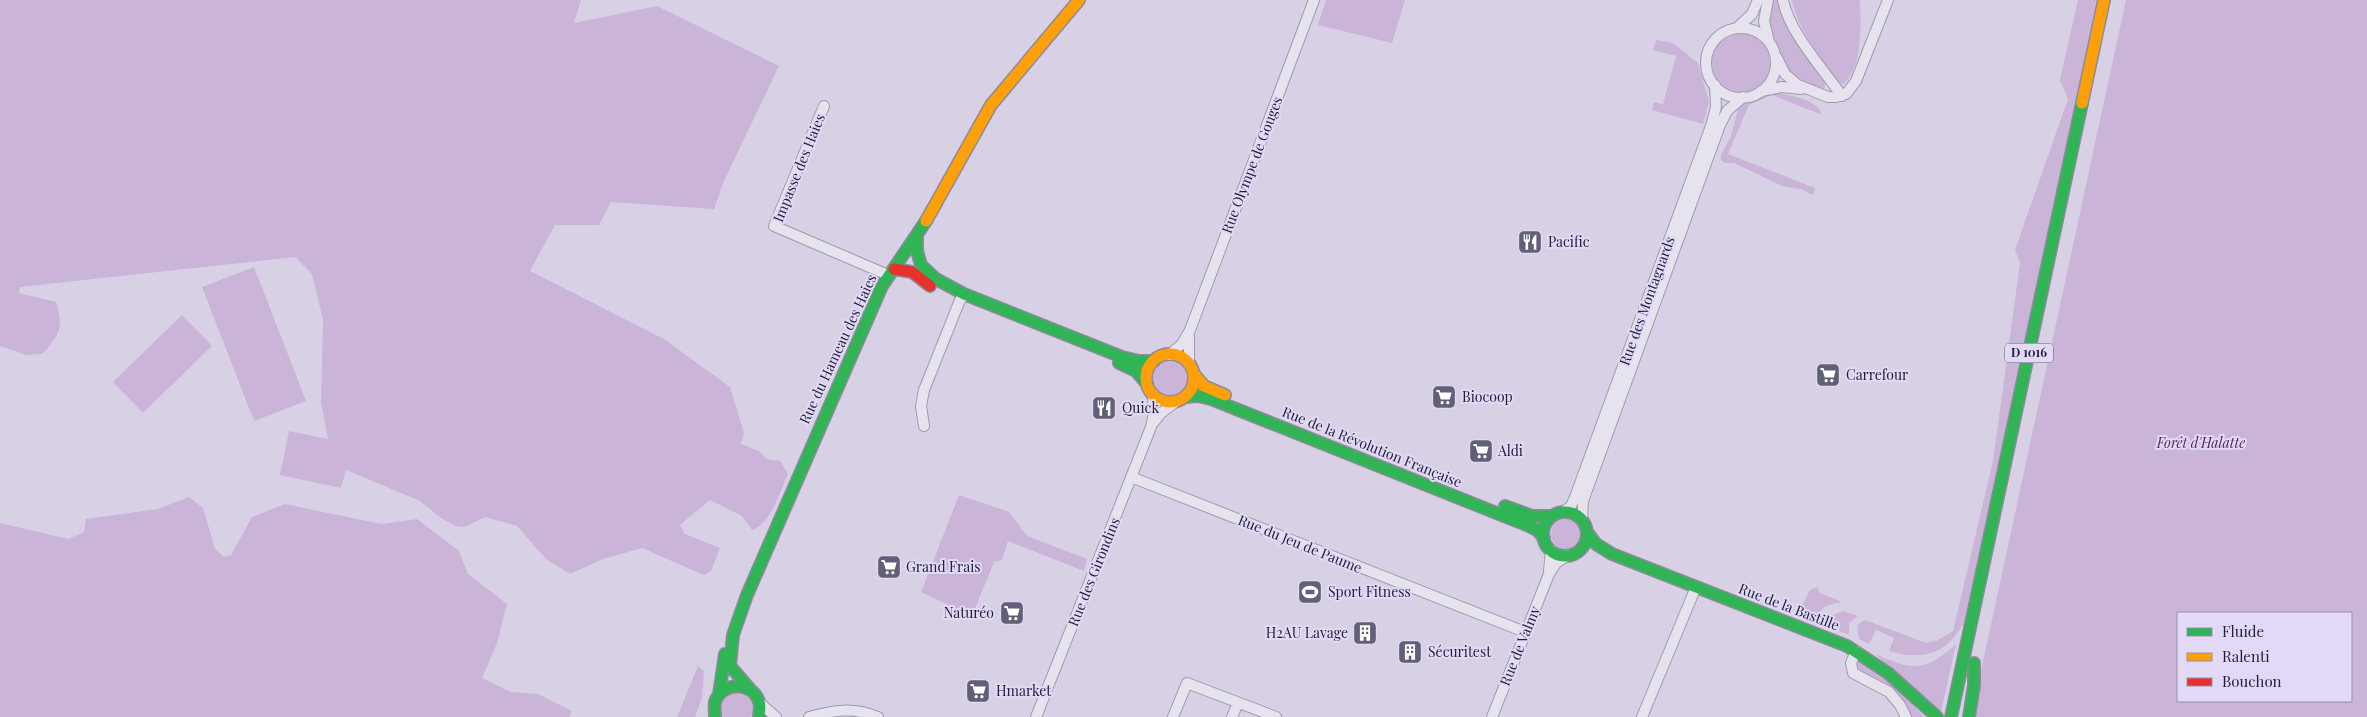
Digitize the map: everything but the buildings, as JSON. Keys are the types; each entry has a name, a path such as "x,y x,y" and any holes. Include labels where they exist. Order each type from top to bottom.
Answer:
{"main road":[{"name":"Rue du Hameau des Haies","path":"714,713 719,694 723,659 759,564 866,320 891,272 917,236 991,105 1079,0"},
{"name":"D 1016","path":"1962,713 2104,0"},
{"name":"D 1016","path":"1962,713 2115,0"},
{"path":"891,272 908,270 934,288 964,298 1122,357 1139,361 1154,361 1169,355 1179,356 1191,369 1192,388 1181,399 1162,401 1150,389 1142,376 1132,369 964,298 927,273 918,255 917,236"},
{"path":"1150,389 1147,373 1154,361"},
{"name":"Rue de la Révolution Française","path":"1191,369 1201,384 1213,390 1502,505 1532,516 1558,514"},
{"name":"Rue de la Révolution Française","path":"1181,399 1198,396 1211,399 1529,526 1537,530 1544,538"},
{"path":"1558,514 1574,514 1582,520 1587,532 1585,543 1573,553 1557,554 1550,550 1544,538 1544,527 1558,514"},
{"name":"Rue de la Bastille","path":"1587,532 1596,544 1612,554"},
{"name":"Rue de la Bastille","path":"1573,553 1593,550 1612,554 1856,651 1885,669 1938,717"},
{"name":"Rue du Hameau des Haies","path":"733,635 730,666 760,703"},
{"path":"719,694 734,686 750,689"},
{"path":"759,717 760,703"}],"street":[{"name":"Rue Olympe de Gouges","path":"1169,355 1182,344 1190,330 1314,0"},
{"path":"1758,0 1752,14 1737,28 1720,35 1709,50 1707,68 1715,85 1727,94 1743,97 1782,87 1807,90"},
{"path":"1768,0 1764,21 1769,42 1785,74 1794,83 1807,90 1828,97 1842,96 1854,86 1888,0"},
{"path":"1783,0 1786,13 1795,30 1842,96"},
{"path":"1737,28 1755,31 1769,42"},
{"path":"1761,91 1770,82 1775,72 1774,52"},
{"name":"Rue des Montagnards","path":"1558,514 1571,506 1575,497 1711,126 1716,107 1715,85"},
{"name":"Rue des Montagnards","path":"1582,520 1581,508 1585,494 1720,125 1727,110 1743,97"},
{"name":"Impasse des Haies","path":"824,106 774,226 891,272"},
{"path":"924,426 922,406 924,390 964,298"},
{"name":"Rue Olympe de Gouges","path":"1190,330 1188,347 1191,369"},
{"name":"Rue des Girondins","path":"1150,389 1154,413 1151,427"},
{"name":"Rue des Girondins","path":"1036,717 1151,427 1157,416 1181,399"},
{"name":"Rue du Jeu de Paume","path":"1131,477 1526,632"},
{"name":"Rue de Valmy","path":"1549,574 1550,550"},
{"name":"Rue de Valmy","path":"1492,717 1549,574 1556,563 1573,553"},
{"path":"1642,717 1696,587"},
{"path":"1856,651 1851,663 1853,674 1889,692 1900,705 1906,717"},
{"path":"1173,717 1187,683 1276,717"},
{"path":"760,703 776,717"},
{"path":"1232,717 1238,703"},
{"path":"809,717 845,710 861,711 878,717"}],"green space":[{"path":"0,0 581,0 574,23 657,6 779,66 723,183 714,209 611,202 599,225 555,225 530,271 664,339 730,387 744,433 741,444 759,451 766,459 780,461 788,474 770,514 759,527 752,530 742,516 710,500 680,525 685,534 720,548 711,571 704,575 642,548 603,559 570,574 546,559 517,526 485,517 465,527 456,526 441,518 420,501 346,470 341,488 280,475 289,431 328,439 321,402 323,320 312,274 295,257 20,287 19,293 56,302 60,318 59,330 42,354 26,355 0,346"},
{"path":"1326,0 1405,0 1392,43 1318,25"},
{"path":"1771,0 1780,0 1826,82 1824,89 1795,80 1782,62 1779,48 1768,24"},
{"path":"1792,0 1860,0 1860,32 1857,56 1850,77 1843,84 1838,83 1811,43 1799,22"},
{"path":"2078,0 2098,0 1964,622 1958,633 1950,641 1942,648 1933,652 1923,655 1912,655 1889,651 1894,638 1876,630 1869,644 1859,639 1857,625 1865,620 1926,643 1938,640 1953,631 1993,461 2020,263 2015,250 2068,99 2060,80"},
{"name":"Forêt d'Halatte","path":"2126,0 2367,0 2367,717 1971,717"},
{"path":"1741,34 1757,39 1765,47 1770,63 1765,79 1757,87 1741,92 1725,87 1717,79 1712,63 1717,47 1725,39"},
{"path":"1656,40 1673,43 1698,63 1709,102 1703,124 1652,110 1654,102 1663,104 1676,56 1653,50"},
{"path":"1775,92 1809,101 1819,109 1822,115 1772,95 1749,105 1728,154 1815,188 1813,195 1801,189 1782,186 1734,163 1725,163 1721,160 1721,155 1731,136 1738,109 1742,104"},
{"path":"254,267 306,401 254,421 202,287"},
{"path":"182,315 212,346 143,413 113,382"},
{"path":"1170,361 1182,366 1187,378 1182,390 1170,395 1158,390 1153,378 1158,366"},
{"path":"959,495 1009,512 1027,536 1087,559 1084,571 1008,541 1002,560 994,562 972,616 921,592"},
{"path":"189,497 203,508 215,549 224,557 231,555 252,517 285,504 381,524 417,519 459,551 468,574 507,604 497,643 482,678 511,692 538,694 572,711 569,717 0,717 0,523 68,539 84,532 86,519 158,509"},
{"path":"1566,519 1572,520 1580,528 1580,540 1572,548 1566,549 1560,548 1552,540 1551,534 1552,528 1560,520"},
{"path":"1817,587 1820,593 1842,602 1824,607 1815,623 1802,617 1800,610 1810,590"},
{"path":"1843,611 1858,616 1849,623 1849,635 1831,627 1831,616"},
{"path":"1956,644 1940,716 1875,654 1909,666 1918,666 1935,660"},
{"path":"1858,660 1867,662 1885,674 1924,717 1912,717 1891,688 1881,681 1864,674 1855,666"},
{"path":"698,666 704,671 702,698 695,717 677,717"},
{"path":"736,691 751,700 753,712 751,717 722,717 721,704 728,695"}],"traffic: fast":[{"path":"1951,717 2082,103"},
{"path":"750,689 730,666 733,635 747,595 882,286 926,221"},
{"path":"917,236 917,251 921,265 936,279 964,294 1122,357 1139,361 1154,361"},
{"path":"1119,363 1136,371 1147,384"},
{"path":"1185,397 1198,396 1211,399 1529,526 1537,530 1544,538"},
{"path":"1505,506 1532,516 1552,516"},
{"path":"1565,512 1577,516 1583,522 1587,534 1583,546 1577,552 1565,556 1553,552 1547,546 1543,534 1547,522 1553,516 1565,512"},
{"path":"1587,532 1596,544 1612,554 1847,646 1888,673 1937,717"},
{"path":"719,694 725,654"},
{"path":"1969,717 1974,685 1974,663"},
{"path":"715,717 715,702 719,695 724,690 737,686 751,690 756,695 760,705 759,717"}],"traffic: slow":[{"path":"926,221 991,105 1079,0"},
{"path":"2082,103 2104,0"},
{"path":"1170,354 1179,356 1187,361 1192,369 1194,378 1192,387 1187,395 1179,400 1170,402 1161,400 1153,395 1148,387 1146,378 1148,369 1153,361 1161,356 1170,354"},
{"path":"1194,374 1204,386 1225,395"}],"traffic: jam":[{"path":"894,269 912,272 930,286"}],"place":[{"name":"Pacific","path":"1530,242"},
{"name":"Carrefour","path":"1828,375"},
{"name":"Biocoop","path":"1444,397"},
{"name":"Quick","path":"1104,408"},
{"name":"Aldi","path":"1481,451"},
{"name":"Grand Frais","path":"889,567"},
{"name":"Sport Fitness","path":"1310,592"},
{"name":"Naturéo","path":"1012,613"},
{"name":"H2AU Lavage","path":"1365,633"},
{"name":"Sécuritest","path":"1410,652"},
{"name":"Hmarket","path":"978,691"}]}
